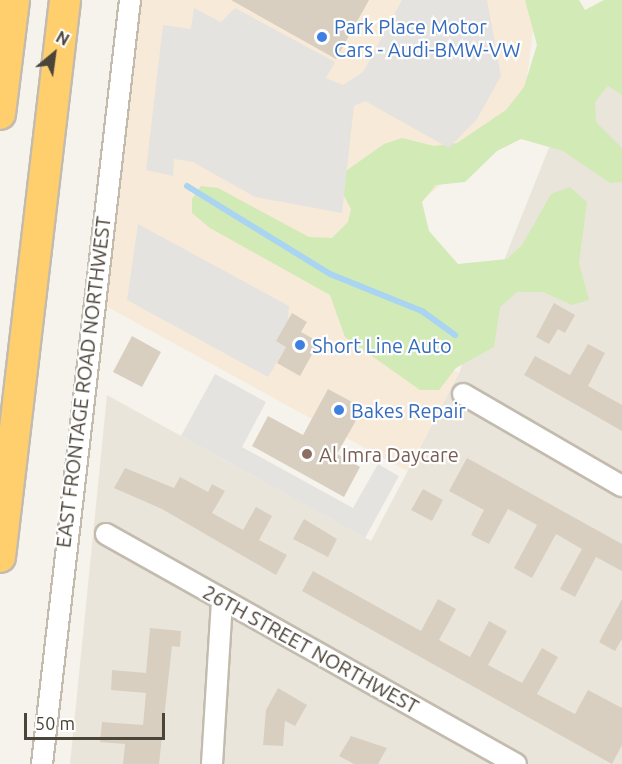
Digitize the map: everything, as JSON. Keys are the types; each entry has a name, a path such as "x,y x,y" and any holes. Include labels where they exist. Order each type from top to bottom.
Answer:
{"highway":[{"path":"0,114 14,0"},
{"path":"0,557 65,0"}],"street":[{"name":"EAST FRONTAGE ROAD NORTHWEST","path":"42,764 130,0"},
{"path":"463,394 622,486"},
{"name":"26TH STREET NORTHWEST","path":"106,534 516,764"},
{"path":"212,764 222,599"}],"shaded area":[{"path":"130,0 537,0 522,116 404,216 351,313 459,373 407,471 93,299"},
{"path":"402,0 487,0 501,76 477,119 449,148 365,101 354,106 342,213 255,197 193,162 174,159 173,176 146,170 163,25 191,29 194,8 221,22 235,8 335,62 326,78 343,85 363,72"},
{"path":"608,0 622,0 622,764 70,764 107,395 371,541 459,373"},
{"path":"138,224 289,306 286,347 268,377 127,300"},
{"path":"215,374 266,402 242,447 353,508 378,464 399,476 365,538 181,436"}],"green space":[{"path":"525,0 579,0 585,10 604,0 622,0 622,95 608,86 595,102 596,122 622,148 622,182 610,183 563,151 521,139 497,151 465,182 436,185 422,202 429,231 458,264 507,259 522,245 551,194 570,187 587,202 579,263 589,300 572,305 543,292 517,292 500,307 494,347 456,368 439,390 420,390 345,337 330,295 210,228 192,213 192,199 201,186 218,188 309,237 332,238 348,222 351,209 341,190 343,173 384,144 402,138 434,146 457,143 506,110 524,87 537,45"}],"building":[{"name":"Park Place Motor Cars - Audi-BMW-VW","path":"231,0 369,0 336,59"},
{"path":"554,303 575,315 565,333 558,329 549,344 536,337"},
{"name":"Short Line Auto","path":"292,313 307,322 301,332 319,342 300,376 277,363 286,347 276,341"},
{"path":"132,336 161,352 142,387 113,372"},
{"path":"588,344 605,353 588,386 622,405 622,431 524,375 535,356 570,375"},
{"path":"328,389 363,408 337,454 360,467 344,497 252,446 268,416 303,435"},
{"path":"467,458 622,544 622,571 596,557 575,597 560,589 582,549 556,534 532,578 514,568 537,525 508,509 489,544 471,535 484,510 449,491"},
{"path":"125,468 174,488 180,477 208,492 212,484 225,491 212,513 243,530 256,507 272,516 259,540 287,555 276,575 162,509 114,488"},
{"path":"423,489 443,500 432,521 411,510"},
{"path":"304,519 337,539 328,557 293,539"},
{"path":"313,571 421,631 438,599 456,609 439,640 470,657 489,621 507,631 488,665 522,683 542,648 558,657 537,694 575,714 588,690 622,708 622,745 612,764 302,591"},
{"path":"622,599 622,639 615,651 599,642"},
{"path":"150,628 181,631 180,647 172,646 159,764 123,764 125,744 100,742 102,722 143,725 146,693 111,690 112,670 146,673"},
{"path":"278,688 307,705 295,726 285,721 283,746 263,745 266,710"},
{"path":"351,736 387,748 378,764 354,764 339,756"}],"waterway":[{"path":"187,186 330,274 422,311 455,335"}],"place":[{"name":"Park Place Motor Cars - Audi-BMW-VW","path":"322,37"},
{"name":"Short Line Auto","path":"300,345"},
{"name":"Bakes Repair","path":"339,410"},
{"name":"Al Imra Daycare","path":"307,454"}]}
